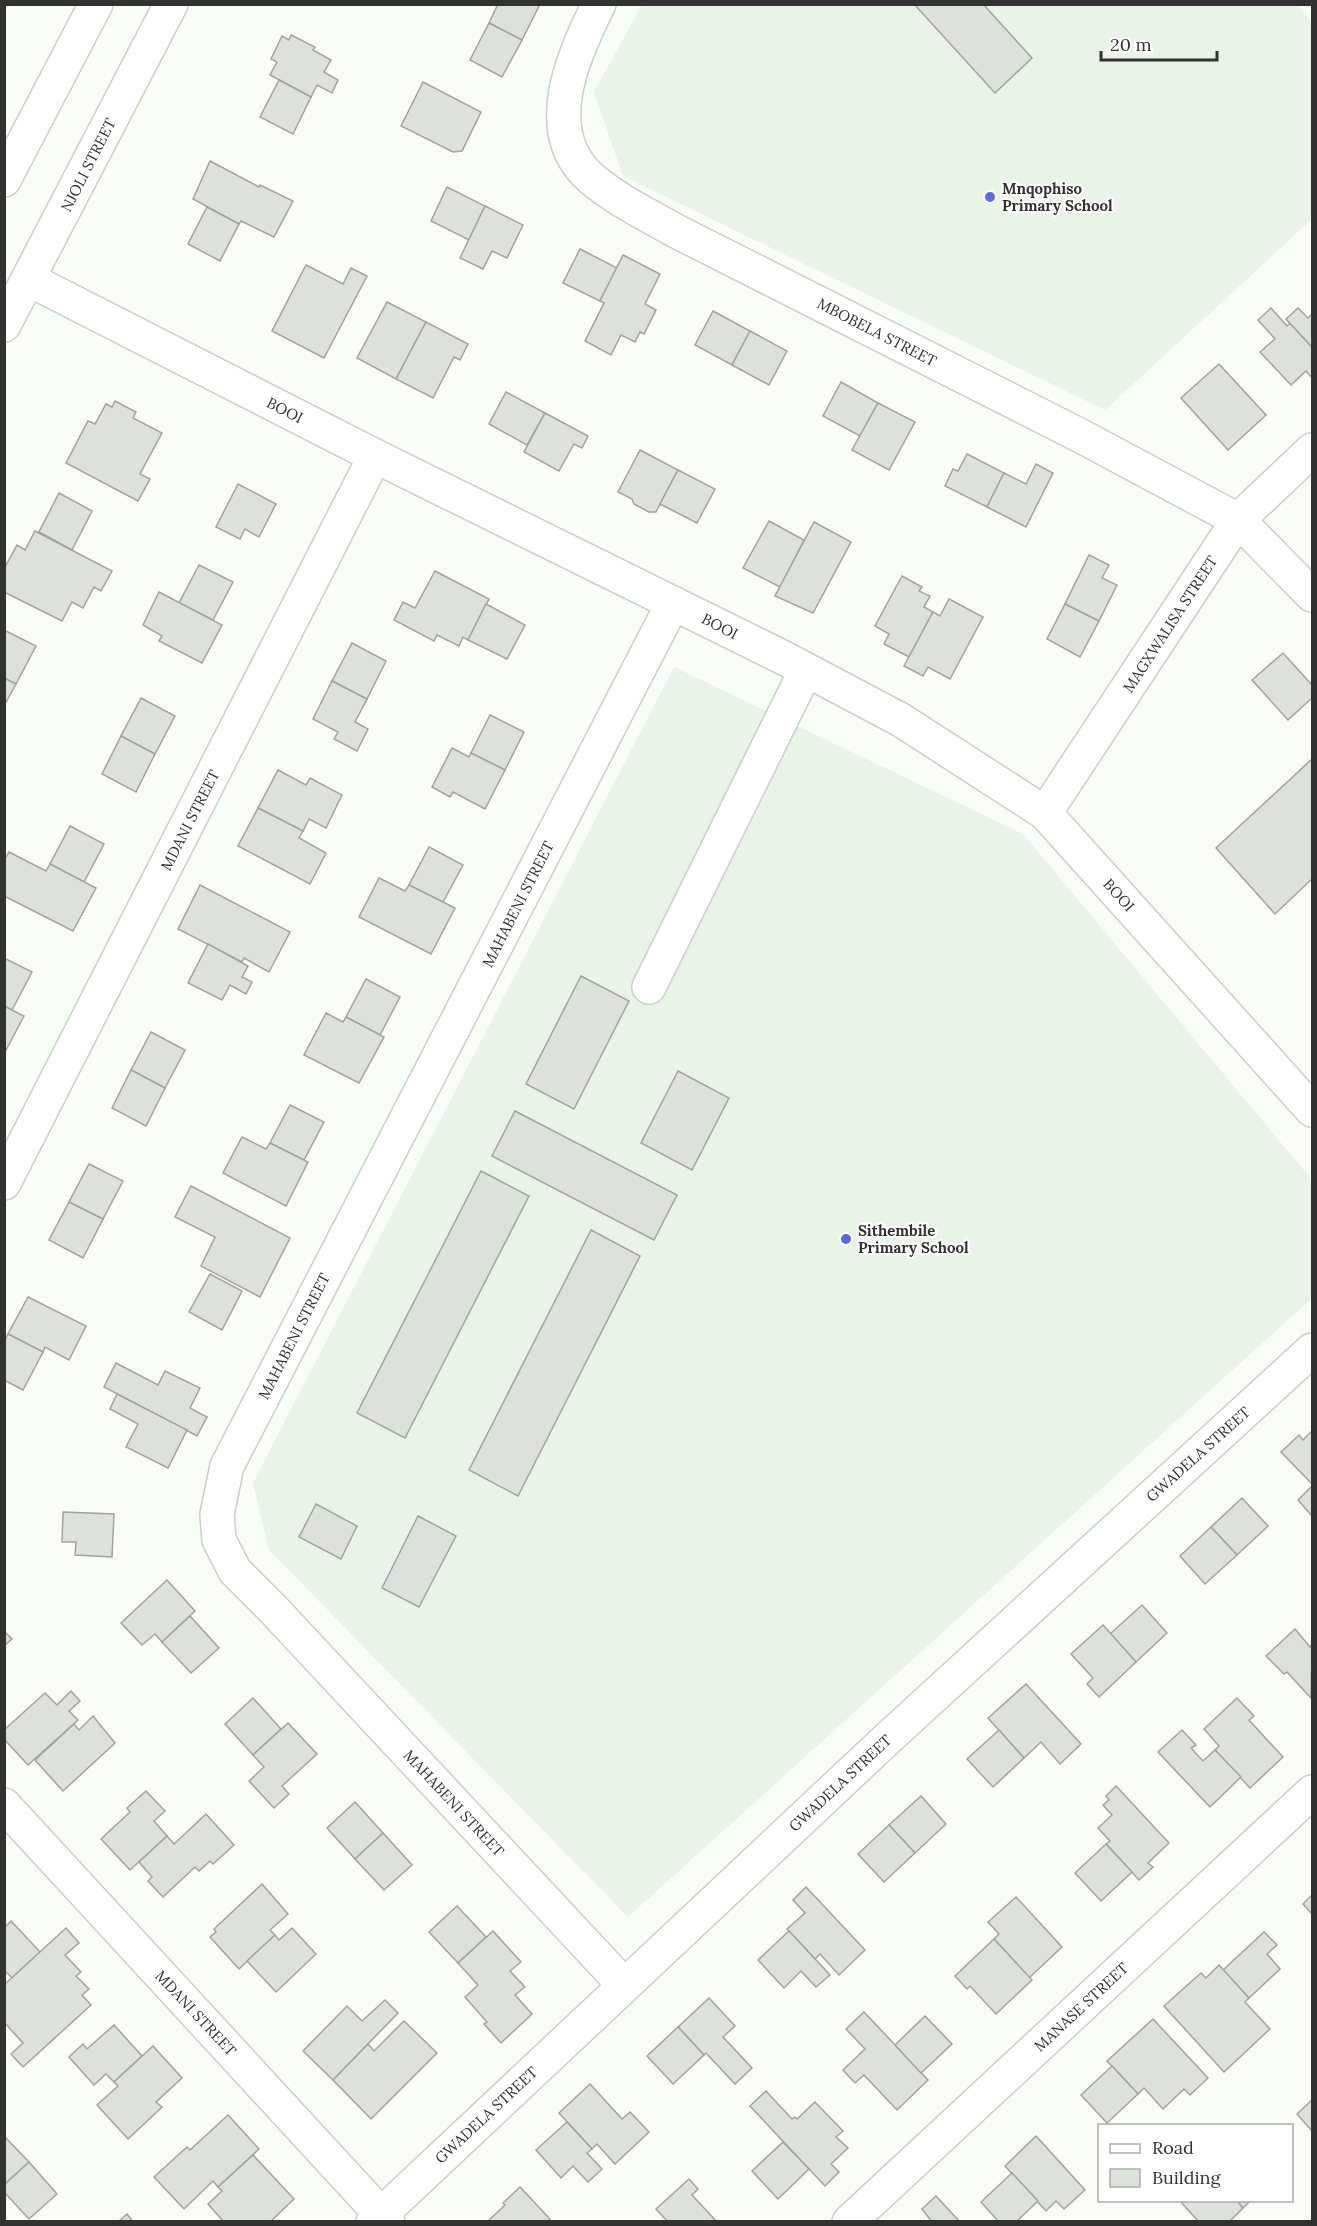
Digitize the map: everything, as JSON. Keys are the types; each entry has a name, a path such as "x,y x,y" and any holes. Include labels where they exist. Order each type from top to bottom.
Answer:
{"street":[{"path":"4,180 96,4"},
{"name":"NJOLI STREET","path":"4,325 171,4"},
{"name":"MBOBELA STREET","path":"599,4 569,72 564,100 565,127 573,156 590,178 621,200 675,230 1081,436 1238,520 1312,595"},
{"name":"BOOI","path":"28,279 375,456 806,670 901,720 1045,813 1312,1110"},
{"name":"MAGXWALISA STREET","path":"1045,813 1238,520 1312,450"},
{"name":"MDANI STREET","path":"4,1183 375,456"},
{"name":"MAHABENI STREET","path":"624,1985 235,1571 219,1540 217,1514 227,1466 673,603"},
{"path":"649,987 806,670"},
{"name":"GWADELA STREET","path":"381,2219 624,1985 886,1740 1312,1350"},
{"name":"MANASE STREET","path":"849,2222 1312,1792"},
{"name":"MDANI STREET","path":"4,1805 381,2219"}],"shaded area":[{"name":"Mnqophiso Primary School","path":"642,5 1297,5 1312,22 1312,219 1105,410 623,176 594,92"},
{"name":"Sithembile Primary School","path":"674,667 1023,834 1312,1180 1312,1298 628,1917 269,1550 253,1483"}],"building":[{"path":"498,4 540,4 522,40 489,23"},
{"path":"914,4 983,4 1032,58 995,93"},
{"path":"489,23 522,40 502,77 470,60"},
{"path":"291,35 315,47 313,50 331,60 324,72 338,80 332,93 317,85 311,97 270,75 277,62 271,59 282,36 289,40"},
{"path":"279,80 311,97 293,134 260,117"},
{"path":"423,82 481,112 462,151 453,152 401,126"},
{"path":"210,161 259,187 260,185 293,201 274,237 241,221 239,224 193,199"},
{"path":"447,187 485,206 469,240 431,221"},
{"path":"485,206 523,225 507,258 492,251 483,269 460,258"},
{"path":"207,207 239,224 220,261 188,244"},
{"path":"580,249 617,268 600,301 563,283"},
{"path":"623,255 660,274 645,304 656,310 644,334 640,332 635,342 621,335 611,355 585,341 604,303 600,301"},
{"path":"306,265 343,284 351,268 367,276 324,358 272,331"},
{"path":"387,302 426,322 396,379 357,358"},
{"path":"1271,308 1287,326 1290,323 1312,347 1312,378 1306,371 1291,385 1260,352 1275,339 1258,320"},
{"path":"1298,308 1308,318 1312,314 1312,347 1286,319"},
{"path":"713,311 750,331 732,365 695,345"},
{"path":"426,322 468,344 460,360 454,357 433,398 396,379"},
{"path":"750,331 787,351 769,385 732,365"},
{"path":"1219,364 1266,415 1228,450 1181,398"},
{"path":"841,382 878,403 860,436 823,416"},
{"path":"506,392 545,413 527,445 489,424"},
{"path":"115,401 136,412 133,418 162,433 140,474 150,479 138,501 66,463 88,421 95,424 106,404 112,407"},
{"path":"878,403 915,422 889,470 852,450"},
{"path":"545,413 588,436 582,448 574,444 559,471 524,452"},
{"path":"640,450 678,470 656,512 649,512 618,492"},
{"path":"967,454 1004,473 987,507 945,486 953,469 958,471"},
{"path":"1036,464 1053,473 1026,527 987,507 1004,473 1026,484"},
{"path":"678,470 715,489 697,523 660,504"},
{"path":"238,484 276,504 259,537 245,529 240,539 216,527"},
{"path":"59,493 92,511 72,550 39,532"},
{"path":"769,521 804,540 780,587 743,568"},
{"path":"814,522 851,542 813,613 775,596"},
{"path":"35,531 112,571 101,591 94,587 83,608 72,602 62,621 4,592 4,569 17,545 25,550"},
{"path":"1089,555 1109,565 1102,578 1117,585 1099,621 1065,604"},
{"path":"199,565 233,582 213,620 179,603"},
{"path":"435,571 489,599 468,640 463,637 459,646 437,635 434,641 394,620 403,602 415,608"},
{"path":"902,576 922,587 919,591 930,596 924,607 933,612 909,657 884,644 889,634 875,626"},
{"path":"159,592 222,625 202,663 159,641 162,636 143,625"},
{"path":"949,599 983,617 950,679 928,667 923,676 904,666 933,612 940,616"},
{"path":"486,604 525,625 507,659 468,640"},
{"path":"1065,604 1099,621 1080,657 1047,639"},
{"path":"4,630 36,646 16,684 4,678"},
{"path":"352,643 386,661 367,699 332,681"},
{"path":"1283,653 1312,685 1312,698 1288,720 1252,680"},
{"path":"4,678 16,684 4,706"},
{"path":"332,681 367,699 355,722 368,729 357,751 334,739 338,732 313,719"},
{"path":"141,698 175,716 155,754 121,736"},
{"path":"490,715 524,732 505,770 471,753"},
{"path":"121,736 155,754 136,792 102,774"},
{"path":"452,748 469,757 471,753 505,770 485,809 453,792 450,797 432,787"},
{"path":"1312,759 1312,879 1275,914 1216,848"},
{"path":"278,770 306,785 310,778 342,795 326,828 309,819 303,831 258,808"},
{"path":"258,808 303,831 299,838 326,853 310,884 238,846"},
{"path":"70,826 104,844 84,882 50,864"},
{"path":"429,847 463,865 443,902 409,885"},
{"path":"9,852 46,871 50,864 96,888 73,931 4,896 4,861"},
{"path":"379,878 405,891 409,885 455,908 431,954 359,917"},
{"path":"200,885 290,932 269,972 244,958 242,962 178,929"},
{"path":"208,944 248,966 242,977 252,982 246,994 230,985 222,1000 188,983"},
{"path":"4,958 32,972 12,1010 4,1006"},
{"path":"581,976 629,1001 574,1109 526,1084"},
{"path":"366,979 400,997 380,1035 346,1017"},
{"path":"4,1006 24,1016 4,1054"},
{"path":"326,1013 343,1022 346,1017 384,1037 359,1083 304,1055"},
{"path":"151,1032 185,1050 165,1088 131,1070"},
{"path":"131,1070 165,1088 146,1126 112,1108"},
{"path":"678,1071 729,1098 692,1170 641,1143"},
{"path":"290,1105 324,1122 304,1160 270,1143"},
{"path":"515,1111 677,1195 654,1240 492,1156"},
{"path":"242,1137 266,1149 270,1143 308,1162 286,1206 223,1173"},
{"path":"89,1164 123,1181 103,1219 69,1202"},
{"path":"481,1171 529,1196 405,1438 357,1413"},
{"path":"191,1186 290,1238 260,1297 201,1266 215,1237 175,1217"},
{"path":"69,1202 103,1219 83,1258 49,1240"},
{"path":"591,1230 640,1256 518,1496 469,1470"},
{"path":"210,1274 242,1291 222,1330 189,1312"},
{"path":"28,1297 86,1326 69,1360 45,1347 43,1352 8,1334"},
{"path":"8,1334 43,1352 23,1390 4,1380 4,1342"},
{"path":"116,1363 158,1385 165,1371 200,1388 190,1408 207,1417 197,1436 104,1387"},
{"path":"117,1394 187,1430 168,1468 126,1447 138,1424 110,1409"},
{"path":"1312,1431 1312,1484 1281,1452 1299,1435 1303,1440"},
{"path":"1312,1486 1312,1516 1298,1500"},
{"path":"1242,1498 1268,1526 1237,1555 1211,1527"},
{"path":"316,1504 357,1526 341,1559 299,1537"},
{"path":"63,1512 114,1514 112,1557 75,1555 76,1542 62,1542"},
{"path":"418,1516 456,1536 419,1607 382,1588"},
{"path":"1211,1527 1237,1555 1205,1584 1180,1556"},
{"path":"167,1580 195,1611 162,1642 155,1634 142,1645 121,1623"},
{"path":"1142,1605 1167,1633 1136,1662 1110,1634"},
{"path":"190,1616 219,1648 191,1673 162,1642"},
{"path":"1103,1625 1136,1662 1099,1697 1087,1684 1093,1678 1071,1654"},
{"path":"1295,1629 1310,1647 1312,1644 1311,1698 1287,1672 1284,1674 1266,1656"},
{"path":"4,1631 12,1639 4,1646"},
{"path":"1026,1684 1081,1744 1060,1764 1041,1742 1024,1758 988,1718"},
{"path":"71,1691 80,1701 69,1711 78,1720 28,1765 4,1739 4,1730 45,1693 57,1705"},
{"path":"253,1698 281,1729 253,1755 225,1724"},
{"path":"1237,1698 1254,1716 1249,1720 1283,1757 1250,1788 1215,1750 1219,1746 1204,1729"},
{"path":"93,1716 115,1743 63,1791 35,1760 74,1724 79,1730"},
{"path":"288,1723 317,1754 282,1786 289,1794 274,1808 249,1781 264,1767 253,1755"},
{"path":"999,1730 1024,1758 993,1787 967,1759"},
{"path":"1182,1730 1196,1745 1191,1748 1203,1761 1215,1750 1241,1777 1210,1807 1158,1752"},
{"path":"1116,1786 1169,1843 1148,1863 1153,1867 1139,1880 1106,1844 1110,1841 1098,1828 1112,1815 1103,1805 1109,1800 1106,1796"},
{"path":"146,1791 165,1811 154,1821 167,1836 130,1870 101,1839 130,1812 127,1808"},
{"path":"921,1796 946,1824 915,1853 889,1825"},
{"path":"355,1802 383,1833 355,1859 327,1828"},
{"path":"206,1814 234,1845 213,1864 210,1861 199,1871 195,1867 163,1897 148,1881 152,1877 139,1862 167,1836 174,1844"},
{"path":"889,1825 915,1853 884,1882 858,1854"},
{"path":"383,1833 412,1865 384,1890 355,1859"},
{"path":"1106,1844 1132,1872 1101,1901 1075,1873"},
{"path":"262,1884 288,1914 270,1930 275,1935 239,1969 210,1937 216,1932 214,1929"},
{"path":"806,1887 865,1950 839,1975 820,1954 815,1959 787,1929 805,1913 793,1900"},
{"path":"1312,1895 1312,1914 1303,1904"},
{"path":"1016,1897 1062,1947 1029,1978 994,1939 999,1934 988,1922"},
{"path":"457,1906 486,1937 458,1963 429,1932"},
{"path":"11,1921 40,1952 12,1978 4,1970 4,1928"},
{"path":"66,1928 79,1943 65,1955 81,1972 76,1976 89,1989 82,1995 91,2005 23,2067 11,2054 23,2043 4,2022 4,1985"},
{"path":"292,1928 316,1954 276,1992 247,1961 275,1935 279,1940"},
{"path":"493,1931 521,1962 510,1971 525,1987 515,1995 532,2014 501,2043 484,2024 487,2022 465,1997 478,1985 458,1963"},
{"path":"789,1931 830,1975 816,1987 801,1971 784,1988 758,1960"},
{"path":"1264,1932 1277,1945 1267,1954 1280,1969 1249,1998 1223,1970"},
{"path":"994,1939 1032,1980 996,2014 970,1986 967,1989 955,1976"},
{"path":"1219,1965 1249,1998 1245,2002 1270,2029 1224,2072 1164,2006 1201,1973 1206,1978"},
{"path":"709,1998 735,2026 723,2037 752,2068 735,2084 678,2027"},
{"path":"385,2000 398,2013 333,2080 303,2051 347,2006 362,2021"},
{"path":"864,2012 928,2080 897,2110 864,2075 855,2083 843,2070 865,2049 846,2029"},
{"path":"925,2016 952,2044 921,2073 895,2045"},
{"path":"1153,2019 1208,2078 1190,2095 1184,2089 1163,2109 1144,2088 1138,2094 1107,2061"},
{"path":"404,2021 437,2053 371,2119 333,2080 368,2044 374,2051"},
{"path":"114,2025 142,2056 114,2082 106,2074 94,2085 69,2057 83,2044 87,2049"},
{"path":"678,2027 704,2055 673,2084 647,2056"},
{"path":"153,2046 182,2078 156,2102 162,2107 128,2139 97,2105 118,2086 114,2082"},
{"path":"1112,2066 1138,2094 1107,2123 1081,2095"},
{"path":"590,2084 622,2119 630,2112 649,2132 615,2164 597,2144 592,2149 559,2113"},
{"path":"766,2091 792,2119 795,2117 797,2119 815,2102 843,2131 836,2137 848,2148 831,2164 839,2172 825,2186 750,2106"},
{"path":"1312,2100 1312,2131 1297,2114"},
{"path":"228,2115 259,2149 218,2187 213,2181 184,2209 154,2177 187,2147 190,2150"},
{"path":"567,2122 592,2149 587,2153 602,2169 588,2182 573,2166 561,2178 536,2150"},
{"path":"4,2136 29,2162 4,2185"},
{"path":"1036,2136 1085,2190 1064,2209 1056,2201 1046,2211 1005,2166"},
{"path":"783,2142 809,2169 778,2199 752,2171"},
{"path":"253,2155 294,2199 270,2222 224,2222 208,2204 222,2191 218,2187"},
{"path":"29,2162 57,2194 29,2219 4,2192 4,2185"},
{"path":"1012,2173 1038,2201 1016,2222 999,2222 981,2202"},
{"path":"689,2179 698,2189 692,2195 717,2222 668,2222 656,2209"},
{"path":"520,2187 550,2219 548,2222 487,2222 505,2205 503,2203"},
{"path":"936,2196 960,2222 932,2222 922,2209"},
{"path":"1181,2202 1238,2202 1243,2208 1229,2222 1199,2222"},
{"path":"1238,2202 1249,2202 1243,2208"},
{"path":"127,2214 133,2222 118,2222"}],"place":[{"name":"Mnqophiso Primary School","path":"990,197"},
{"name":"Sithembile Primary School","path":"846,1239"}]}
